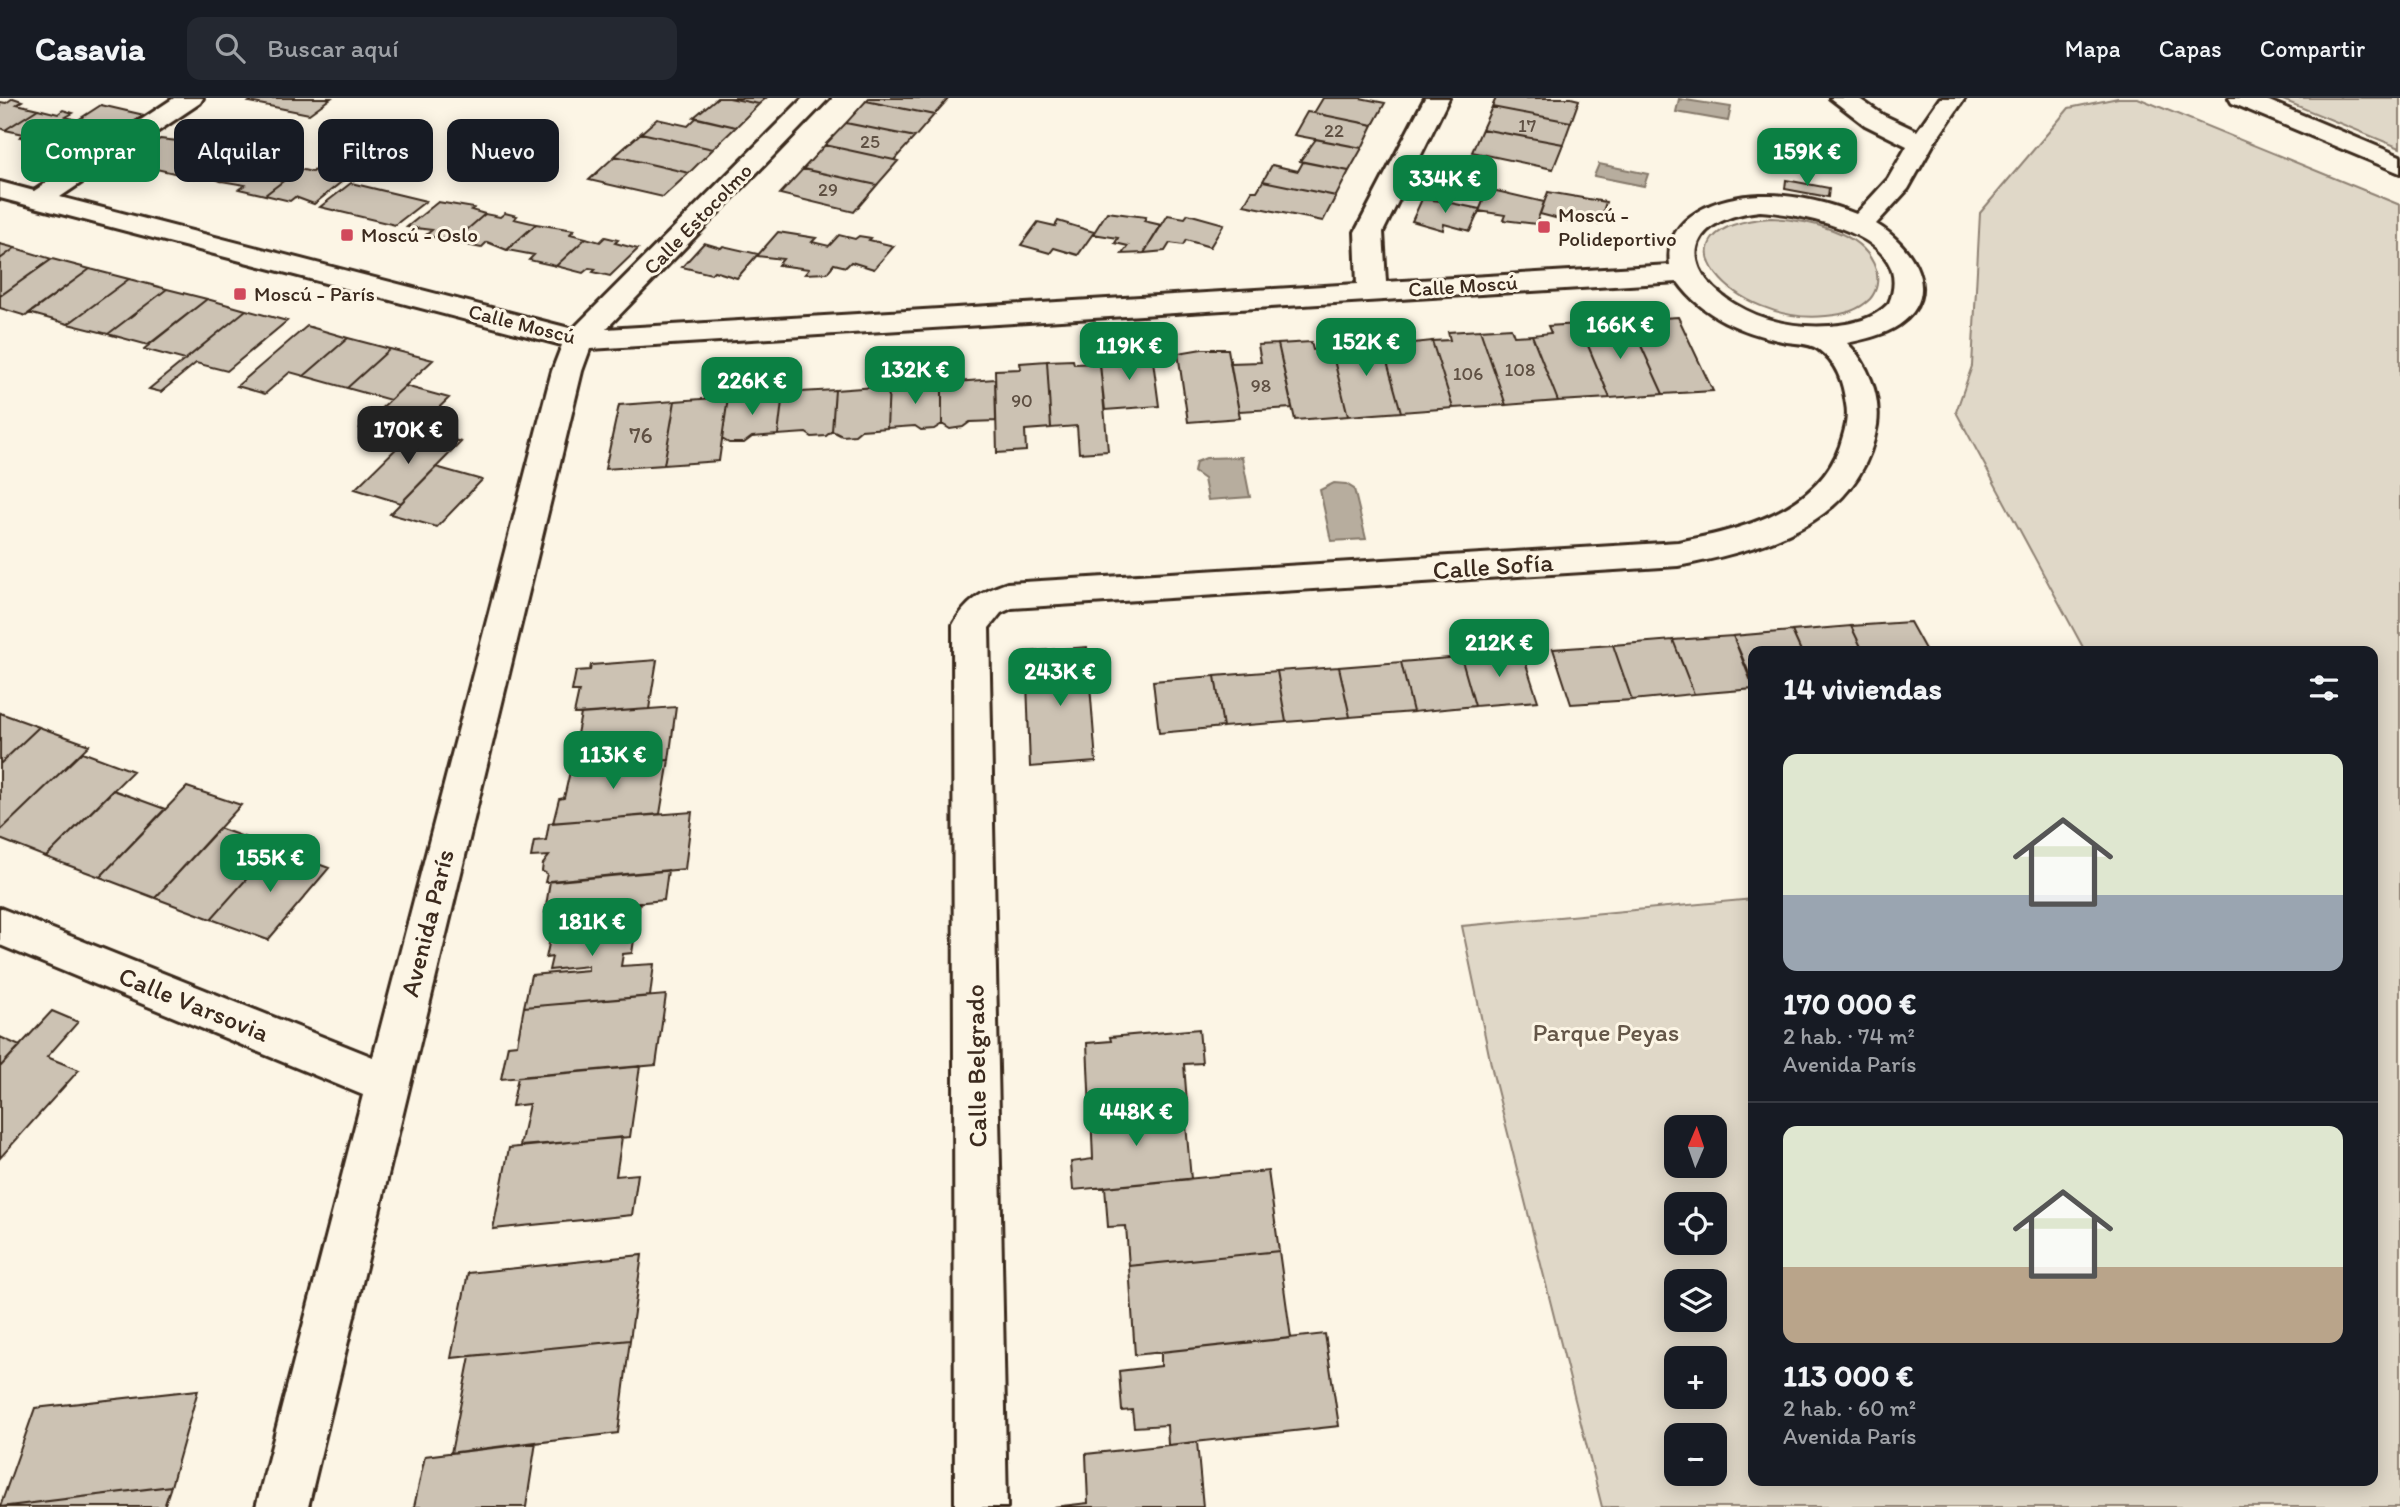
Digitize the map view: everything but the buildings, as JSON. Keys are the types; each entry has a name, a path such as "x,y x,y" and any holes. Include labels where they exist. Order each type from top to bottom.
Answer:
{"street":[{"path":"38,200 191,98"},
{"name":"Calle Estocolmo","path":"579,340 817,98"},
{"path":"1372,292 1369,232 1437,98"},
{"path":"1842,98 1874,120 1922,143"},
{"path":"1859,226 1899,183 1953,98"},
{"path":"2241,98 2400,165"},
{"name":"Calle Moscú","path":"0,190 579,340 1686,273"},
{"path":"1760,203 1789,205 1825,212 1859,226 1873,233 1896,255 1906,277 1906,296 1895,314 1870,328 1848,334 1819,335 1761,326 1721,308 1686,273 1683,257 1688,232 1702,219 1721,210 1760,203"},
{"name":"Calle Sofía","path":"971,625 989,604 1007,596 1678,554 1726,545 1770,529 1804,512 1836,487 1857,451 1864,411 1854,372 1844,353 1819,335"},
{"name":"Avenida París","path":"282,1507 386,1083 567,371 579,340"},
{"name":"Calle Belgrado","path":"971,625 981,1507"},
{"name":"Calle Varsovia","path":"0,926 386,1083"}],"green space":[{"name":"Parque Peyas","path":"2118,98 2138,98 2400,205 2400,1507 1602,1507 1493,1074 1462,926 1748,899 1748,1486 2378,1486 2378,646 2082,646 1956,412 1972,366 1980,213 2069,108"},
{"path":"2278,98 2400,98 2400,148"},
{"path":"1771,218 1816,225 1847,236 1859,245 1869,256 1877,274 1876,289 1870,299 1855,309 1838,315 1793,315 1761,306 1735,292 1716,274 1708,256 1713,239 1733,225"}],"shaded area":[{"path":"1679,99 1731,107 1728,121 1676,112"},
{"path":"1599,164 1648,174 1644,186 1594,176"},
{"path":"1242,457 1250,497 1208,500 1204,479 1194,472 1196,462 1206,458"},
{"path":"1334,483 1346,484 1354,489 1366,539 1331,541 1320,490"}],"place":[{"name":"Moscú - Polideportivo","path":"1544,227"},
{"name":"Moscú - Oslo","path":"347,235"},
{"name":"Moscú - París","path":"240,294"}]}
